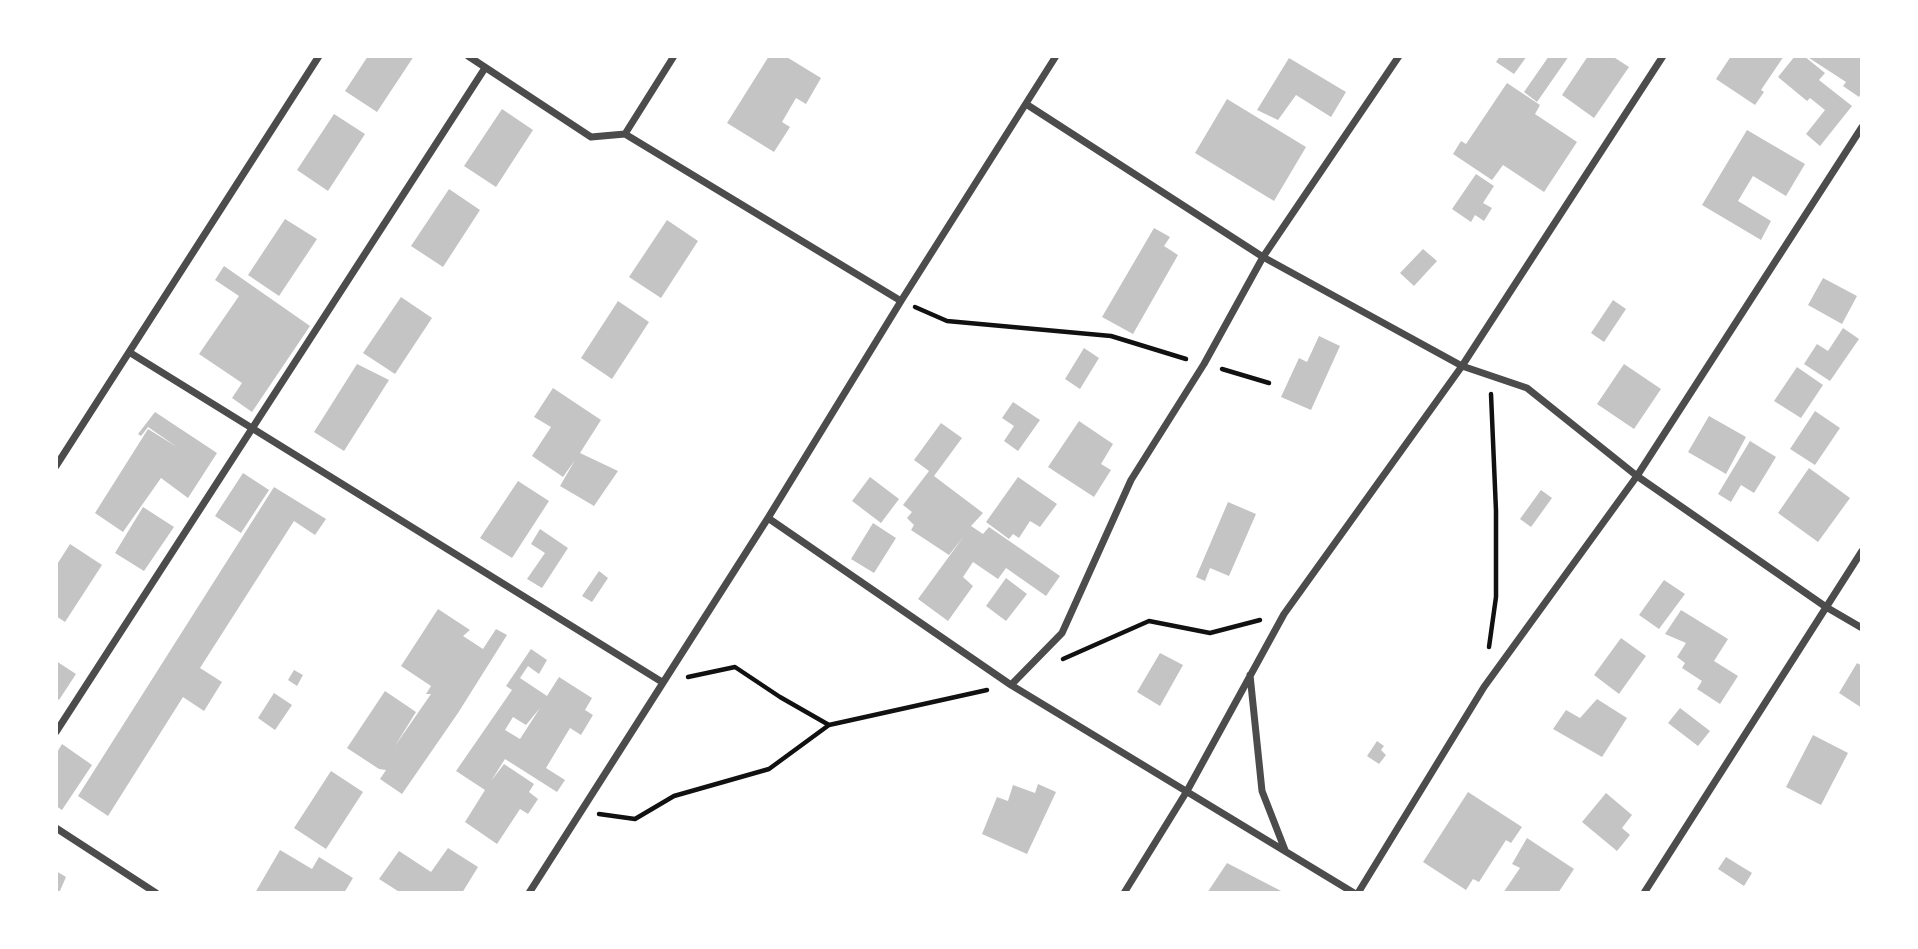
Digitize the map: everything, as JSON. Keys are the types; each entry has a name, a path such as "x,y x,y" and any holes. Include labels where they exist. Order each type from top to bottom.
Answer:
{"street":[{"path":"56,466 319,56"},
{"path":"468,56 591,137 625,134 901,301"},
{"path":"625,134 674,56"},
{"path":"529,893 768,518 1056,56"},
{"path":"1011,685 1062,633 1131,481 1204,364 1262,257 1399,56"},
{"path":"1124,893 1187,791 1284,614 1462,366 1663,56"},
{"path":"56,732 485,68"},
{"path":"1026,104 1262,257 1462,366 1527,388 1637,476 1826,607 1862,628"},
{"path":"768,518 1011,685 1356,893 1484,687 1637,476 1862,127"},
{"path":"129,352 662,682"},
{"path":"1644,893 1862,551"},
{"path":"1250,675 1262,791 1285,851"},
{"path":"56,828 156,893"}],"path":[{"path":"901,301 947,321 1111,336 1269,383"},
{"path":"1489,648 1496,597 1496,511 1490,376"},
{"path":"1060,661 1149,621 1210,633 1284,614"},
{"path":"662,682 735,667 829,725"},
{"path":"580,811 635,819 674,796 769,769 829,725 1011,685"}],"building":[{"path":"368,56 414,56 377,112 345,91"},
{"path":"769,56 785,56 821,78 806,104 796,98 782,122 790,127 774,152 727,123"},
{"path":"1500,56 1527,56 1514,74 1496,62"},
{"path":"1549,56 1569,56 1537,102 1524,92"},
{"path":"1588,56 1612,56 1629,67 1594,118 1562,95"},
{"path":"1731,56 1784,56 1761,90 1764,92 1755,105 1716,79"},
{"path":"1795,56 1804,56 1825,73 1819,80 1852,106 1820,146 1806,134 1825,110 1810,98 1807,101 1778,77"},
{"path":"1806,56 1862,56 1862,91 1859,97 1843,86 1846,82"},
{"path":"1289,58 1346,92 1331,117 1296,95 1278,120 1257,110"},
{"path":"1507,83 1540,105 1535,114 1577,142 1544,192 1503,165 1492,180 1453,154 1461,141 1466,144"},
{"path":"1227,99 1306,147 1274,201 1195,153"},
{"path":"502,109 533,130 496,187 464,166"},
{"path":"334,114 365,134 328,191 297,170"},
{"path":"1747,130 1805,164 1786,196 1753,176 1738,201 1771,221 1761,240 1702,205"},
{"path":"1476,174 1494,186 1483,203 1492,208 1484,221 1475,215 1471,222 1452,209"},
{"path":"449,189 480,210 443,267 411,246"},
{"path":"285,219 317,239 279,296 248,275"},
{"path":"667,220 698,241 661,298 629,277"},
{"path":"1154,228 1170,237 1164,246 1178,255 1133,334 1102,317"},
{"path":"1423,249 1437,261 1414,286 1400,273"},
{"path":"224,266 310,326 252,412 232,398 242,383 199,354 239,296 215,280"},
{"path":"1823,278 1857,296 1842,324 1808,305"},
{"path":"401,297 432,318 395,374 363,353"},
{"path":"1613,300 1626,309 1604,342 1591,333"},
{"path":"618,301 649,322 612,379 581,358"},
{"path":"1843,328 1859,339 1830,381 1804,364 1817,344 1828,351"},
{"path":"1319,336 1340,346 1311,410 1281,397 1299,358 1307,362"},
{"path":"1084,348 1099,358 1080,389 1065,379"},
{"path":"357,364 389,380 344,451 314,432"},
{"path":"1624,364 1661,389 1634,429 1597,404"},
{"path":"1797,367 1823,385 1801,418 1774,401"},
{"path":"553,388 601,420 580,453 618,471 594,506 560,486 575,460 563,477 532,456 551,427 534,417"},
{"path":"1013,402 1040,420 1018,451 1004,441 1014,426 1002,418"},
{"path":"1815,411 1840,428 1815,465 1790,449"},
{"path":"155,412 217,453 188,498 161,478 123,532 95,513 148,429 177,447 148,427 141,436 138,434"},
{"path":"1709,416 1746,437 1726,474 1688,452"},
{"path":"1079,421 1113,444 1101,464 1111,470 1094,497 1048,467"},
{"path":"941,423 962,438 934,476 983,513 971,526 983,534 989,527 1060,576 1046,596 1006,568 998,579 973,562 963,577 973,586 948,621 918,599 964,536 949,555 911,530 914,525 907,518 912,512 903,505 929,471 914,460"},
{"path":"1750,441 1776,457 1754,493 1741,485 1731,502 1718,494"},
{"path":"1809,468 1850,498 1818,542 1778,513"},
{"path":"243,473 269,490 241,533 215,516"},
{"path":"870,477 899,499 881,523 852,501"},
{"path":"1018,477 1057,504 1040,527 1030,521 1019,538 1013,534 1009,539 986,522"},
{"path":"518,481 549,501 512,558 480,538"},
{"path":"274,487 326,519 315,535 294,521 200,668 222,682 204,711 183,697 108,816 78,796"},
{"path":"1541,490 1552,498 1531,527 1520,519"},
{"path":"1228,502 1256,514 1229,576 1210,568 1205,581 1196,577"},
{"path":"143,507 174,527 144,571 115,553"},
{"path":"873,523 896,538 874,573 851,559"},
{"path":"540,529 568,548 542,588 527,579 545,553 531,544"},
{"path":"70,544 102,565 65,622 56,616 56,566"},
{"path":"599,571 608,578 592,602 582,596"},
{"path":"1006,578 1027,594 1006,621 986,606"},
{"path":"1664,580 1685,594 1659,629 1639,615"},
{"path":"438,609 470,630 463,636 483,649 496,629 507,635 402,794 380,779 386,770 379,769 347,748 385,691 416,712 395,746 431,694 426,694 431,686 401,666"},
{"path":"1681,610 1728,639 1714,661 1738,676 1720,704 1697,689 1702,681 1682,668 1685,663 1677,657 1686,643 1665,634"},
{"path":"1621,638 1646,656 1619,694 1594,675"},
{"path":"531,649 547,660 539,674 528,666 520,678 547,696 559,677 592,698 585,710 593,715 581,735 570,728 546,768 565,780 557,792 505,759 491,781 504,764 534,784 529,792 538,799 528,814 520,809 497,844 465,822 485,790 456,771 512,690 506,686","holes":["540,708 520,739 505,730 513,717 526,725"]},
{"path":"1160,653 1183,665 1160,706 1137,692"},
{"path":"56,661 76,674 59,700 56,697"},
{"path":"1857,663 1862,666 1862,708 1839,693"},
{"path":"294,670 303,675 297,686 288,680"},
{"path":"274,693 292,705 275,730 258,718"},
{"path":"1597,699 1627,718 1602,757 1553,729 1566,710 1580,718"},
{"path":"1680,708 1710,731 1698,746 1668,723"},
{"path":"1813,735 1848,753 1821,805 1786,787"},
{"path":"1377,741 1384,746 1381,750 1386,755 1379,764 1367,756"},
{"path":"62,744 92,765 62,810 56,806 56,754"},
{"path":"331,771 363,792 326,849 294,828"},
{"path":"1038,784 1056,792 1027,854 982,834 997,797 1008,801 1013,785 1035,793"},
{"path":"1468,792 1522,827 1511,843 1506,840 1479,882 1473,879 1466,890 1423,862"},
{"path":"1606,793 1632,815 1622,828 1630,835 1617,851 1582,822"},
{"path":"1527,838 1574,869 1558,893 1503,893 1520,868 1512,864"},
{"path":"448,848 478,867 462,893 401,893 379,879 399,851 431,872"},
{"path":"280,850 312,869 319,857 353,878 344,893 255,893"},
{"path":"1726,857 1752,873 1744,886 1718,869"},
{"path":"1227,863 1285,893 1207,893"},
{"path":"56,871 66,877 59,893 56,893"}]}
